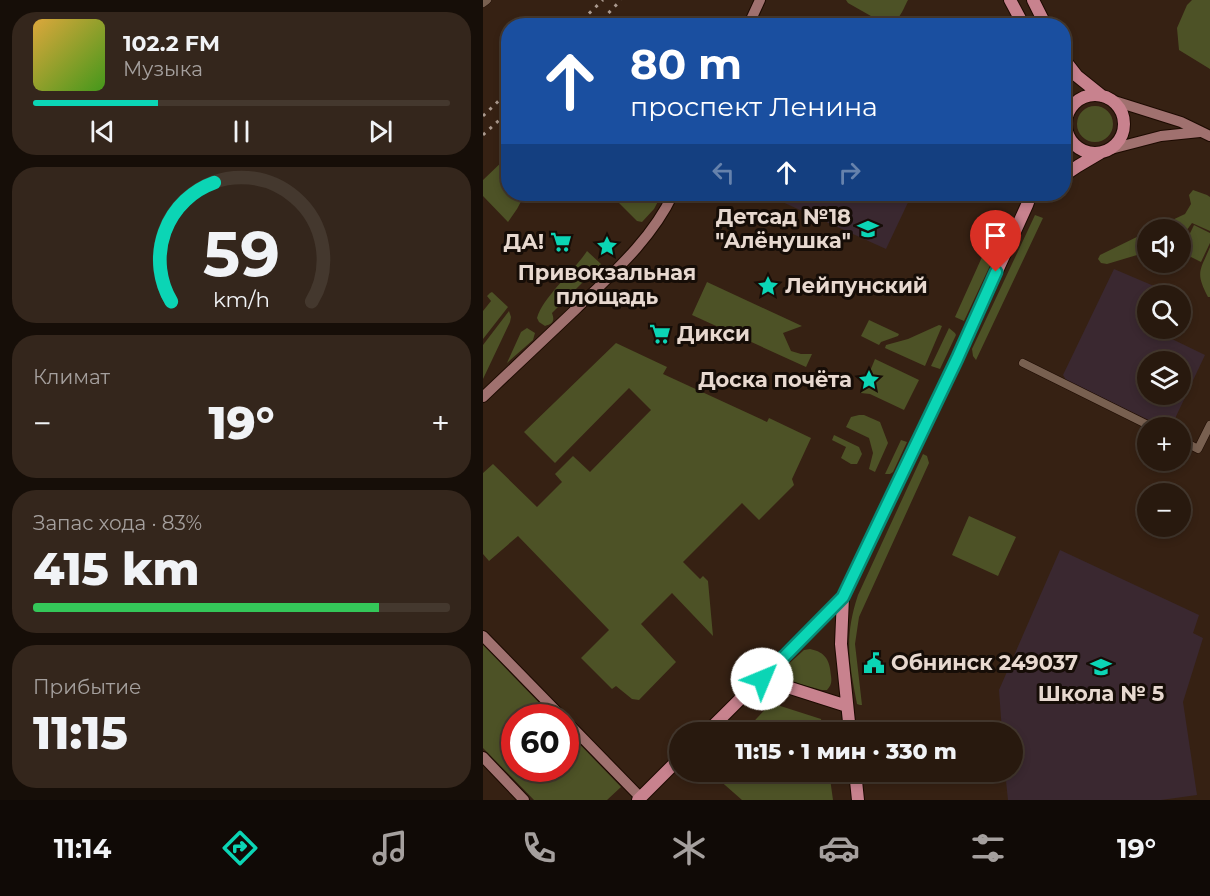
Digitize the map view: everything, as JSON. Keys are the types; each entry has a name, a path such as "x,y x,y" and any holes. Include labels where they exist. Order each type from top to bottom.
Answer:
{"main road":[{"path":"1010,0 1020,18"},
{"path":"1033,0 1043,18"},
{"path":"1071,68 1077,76 1119,108 1123,121 1118,141 1104,152 1071,171"},
{"path":"1071,110 1081,98 1088,96 1105,98"},
{"path":"1071,140 1075,146 1087,152 1104,152"},
{"path":"717,722 843,597 957,359 1028,201"},
{"path":"843,597 841,644 849,722"},
{"path":"762,679 847,706"},
{"path":"639,799 669,769"},
{"path":"856,782 858,800"}],"street":[{"path":"483,3 487,0"},
{"path":"752,18 760,0"},
{"path":"1105,98 1181,122 1205,134"},
{"path":"1104,152 1161,135 1205,134"},
{"path":"483,398 615,272 659,220 669,201"},
{"path":"1023,363 1137,419"},
{"path":"1191,445 1198,449 1210,425"},
{"path":"483,636 549,704"},
{"path":"579,735 639,799"},
{"path":"483,757 524,800"}],"shaded area":[{"name":"Детсад №18 \"Алёнушка\"","path":"780,201 909,201 886,249"},
{"path":"1114,269 1152,285 1137,285 1137,339 1172,339 1205,355 1191,385 1191,351 1137,351 1137,405 1181,405 1176,417 1142,417 1066,380 1063,375"},
{"name":"Школа № 5","path":"1060,550 1199,615 1193,633 1203,638 1183,702 1197,795 1161,800 1008,800 1006,782 1023,782 1023,722 1001,722 999,690"}],"green space":[{"path":"846,0 908,0 898,18 874,18"},
{"path":"1192,0 1210,0 1210,69 1179,50 1177,28 1187,5"},
{"path":"1095,106 1108,111 1113,124 1108,137 1095,142 1082,137 1077,124 1082,111"},
{"path":"501,163 501,201 521,201 508,222 483,196 483,180"},
{"path":"1193,190 1210,197 1210,231 1191,224 1191,219 1174,219 1185,214 1191,204 1189,195"},
{"path":"617,201 658,201 642,222 637,221"},
{"path":"1035,215 1043,218 976,360 972,349"},
{"path":"1000,217 1009,222 1008,227 964,321 955,317"},
{"path":"1194,225 1210,233 1210,243 1201,262 1191,257 1191,231"},
{"path":"1137,237 1137,255 1107,264 1101,263 1098,259 1100,255"},
{"path":"1210,247 1210,297 1208,297 1201,282 1200,272"},
{"path":"587,251 601,264 552,313 553,322 545,326 537,318 540,310"},
{"path":"707,282 802,326 783,333 791,351 812,354 806,367 692,315"},
{"path":"492,292 508,307 483,339 483,311 491,301 487,296"},
{"path":"509,311 510,322 483,379 483,345"},
{"path":"869,320 899,334 898,336 881,342 879,345 861,336"},
{"path":"939,325 942,326 925,366 885,348 886,345 908,339"},
{"path":"527,328 535,333 533,340 507,363 521,332"},
{"path":"949,328 956,335 940,369 931,366"},
{"path":"616,343 667,367 663,374 767,422 769,418 811,438 792,479 794,485 759,520 742,503 683,562 700,579 703,576 708,581 713,636 672,593 641,624 676,662 639,700 632,699 616,686 612,689 581,658 609,630 518,536 489,561 483,554 483,473 493,464 537,507 562,482 555,474 573,456 590,472 651,410 629,388 555,463 524,432"},
{"path":"875,359 919,380 904,410 870,394 861,393"},
{"path":"859,415 880,422 888,443 875,472 869,469 873,453 869,438 846,427 851,417"},
{"path":"834,435 859,447 862,454 857,464 851,464 841,458 846,447 832,440"},
{"path":"901,440 907,442 893,472 885,474"},
{"path":"923,454 927,456 929,463 859,617 855,644 862,705 860,705 857,704 849,649 854,610 858,595"},
{"path":"969,516 1016,537 998,576 952,555"},
{"path":"483,645 540,704 501,704 501,766 483,748"},
{"path":"804,650 820,652 828,662 831,680 827,690 800,684 781,674 783,669"},
{"path":"771,703 821,719 821,722 753,722"},
{"path":"579,743 621,787 607,800 534,800 516,782 579,782"},
{"path":"722,782 831,782 833,800 742,800"}],"railway":[{"path":"584,18 603,0"},
{"path":"604,18 621,0"},
{"path":"483,116 501,99"},
{"path":"483,135 501,118"}],"place":[{"name":"Детсад №18 \"Алёнушка\"","path":"868,229"},
{"name":"ДА!","path":"561,242"},
{"name":"Привокзальная площадь","path":"607,246"},
{"name":"Лейпунский","path":"768,286"},
{"name":"Дикси","path":"660,334"},
{"name":"Доска почёта","path":"869,380"},
{"name":"Обнинск 249037","path":"874,663"},
{"name":"Школа № 5","path":"1101,667"}],"route":[{"path":"762,679 843,597 996,272"}]}
